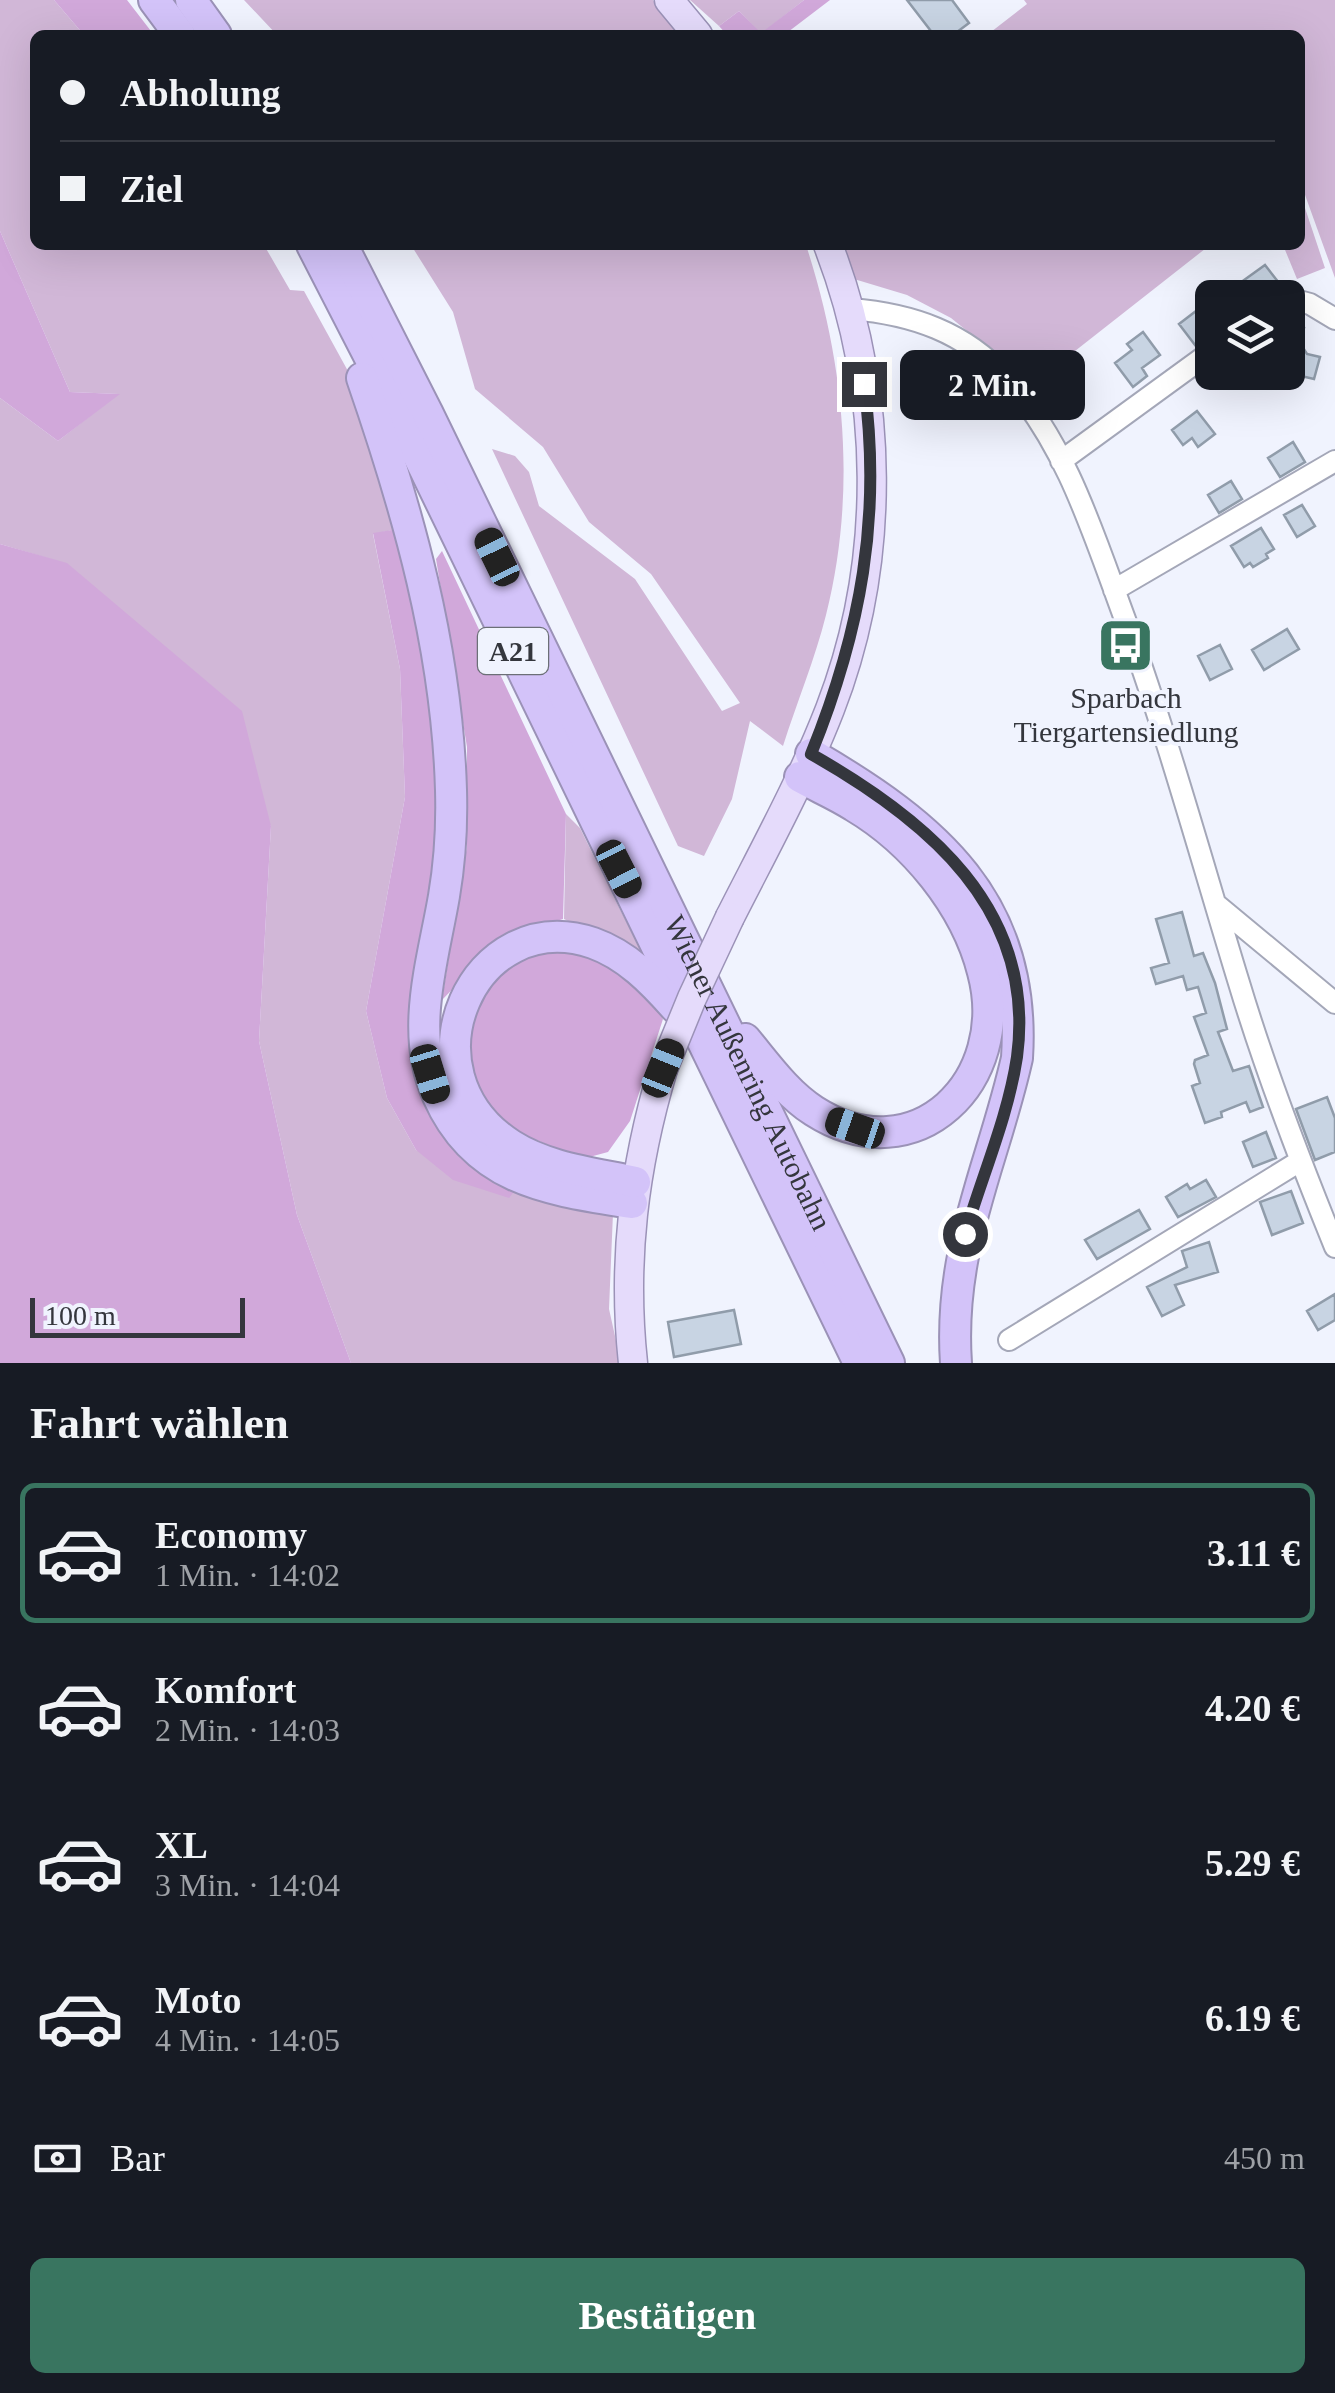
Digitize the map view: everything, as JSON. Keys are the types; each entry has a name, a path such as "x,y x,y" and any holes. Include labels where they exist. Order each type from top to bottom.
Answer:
{"highway":[{"path":"154,0 176,30"},
{"path":"191,0 212,30"},
{"path":"326,254 404,508 442,683 452,818 424,1020 437,1094 470,1145 504,1172 544,1188 634,1193"},
{"name":"Wiener Außenring Autobahn","path":"326,254 428,414 889,1363"},
{"name":"Wiener Außenring Autobahn","path":"326,254 860,1363"},
{"path":"713,998 794,1095 814,1110 855,1128 895,1130 932,1117 962,1093 981,1060 987,1039 988,994 972,942 947,895 884,826 806,766"},
{"path":"806,766 886,799 936,842 992,916 1013,972 1018,1014 1016,1058 965,1234 955,1301 956,1363"},
{"path":"634,1193 532,1156 512,1145 480,1117 468,1098 455,1060 454,1039 464,1000 487,967 520,946 536,940 576,938 617,954 635,966 698,1032"}],"main road":[{"path":"669,0 694,30"},
{"path":"634,1363 627,1309 634,1193 645,1128 663,1068 730,916 806,766 831,706 857,619 870,517 872,460 852,309 830,250"}],"street":[{"path":"1305,303 1335,319"},
{"path":"852,309 908,317 957,336 978,351 1023,396 1061,461 1114,590 1165,733 1240,985 1300,1161 1328,1207 1335,1247"},
{"path":"1061,461 1195,362"},
{"path":"1114,590 1335,462"},
{"path":"1218,906 1335,1003"},
{"path":"1008,1340 1300,1161"}],"shaded area":[{"path":"0,0 54,0 80,30 30,30 30,250 267,250 290,290 304,291 354,382 398,529 373,534 400,669 405,797 366,1011 387,1098 416,1150 516,1189 613,1213 609,1309 621,1363 351,1363 297,1215 259,1041 271,826 67,564 0,544 0,398 58,441 118,394 70,392 0,231"},
{"path":"54,0 127,0 150,30 80,30"},
{"path":"244,0 653,0 675,30 272,30"},
{"path":"690,0 804,0 766,30 757,30 739,11 719,26"},
{"path":"804,0 830,0 791,30 765,30"},
{"path":"1024,0 1335,0 1335,278 1305,195 1305,30 993,30 1027,4"},
{"path":"739,11 758,30 723,30 719,26"},
{"path":"1305,208 1325,268 1297,279 1285,250 1305,250"},
{"path":"0,231 70,392 120,394 58,441 0,398"},
{"path":"414,250 807,250 838,382 844,475 836,569 822,631 783,746 750,721 732,799 704,856 678,846 492,449 515,456 529,472 539,506 635,579 722,711 740,703 651,574 589,522 543,447 475,389 453,312"},
{"path":"841,250 1204,250 1033,384 951,318 907,295 854,279"},
{"path":"398,529 416,581 444,831 417,1016 516,1189 509,1198 453,1180 416,1150 387,1098 366,1011 405,797 400,669 373,533"},
{"path":"0,544 67,563 242,711 271,826 259,1041 297,1215 351,1363 0,1363"},
{"path":"442,551 566,814 563,919 502,938 442,1000 467,846 467,747 436,559"},
{"path":"566,814 580,828 644,958 564,919"},
{"path":"570,950 625,974 663,1019 630,1121 608,1152 582,1159 515,1131 477,1091 467,1040 475,1007 495,977 533,954"}],"building":[{"path":"907,0 952,0 969,23 960,30 930,30"},
{"path":"1265,265 1277,280 1244,280"},
{"path":"1195,312 1195,345 1179,324"},
{"path":"1143,332 1160,355 1142,368 1147,376 1133,387 1115,363 1132,350 1127,344"},
{"path":"1305,351 1320,357 1314,379 1305,377"},
{"path":"1197,411 1215,434 1198,447 1192,438 1183,445 1172,430"},
{"path":"1293,442 1305,462 1280,477 1268,458"},
{"path":"1231,481 1242,499 1219,513 1208,495"},
{"path":"1302,505 1315,526 1297,537 1284,515"},
{"path":"1261,528 1274,549 1253,567 1250,563 1244,567 1231,546"},
{"path":"1287,629 1299,649 1264,670 1252,650"},
{"path":"1220,645 1232,669 1210,680 1198,656"},
{"path":"1182,912 1194,956 1203,953 1215,983 1227,1029 1218,1032 1233,1071 1249,1066 1263,1107 1250,1112 1246,1102 1205,1123 1192,1086 1200,1083 1195,1060 1208,1055 1194,1017 1206,1013 1198,987 1187,990 1183,976 1156,984 1151,968 1169,963 1156,919"},
{"path":"1327,1097 1335,1118 1335,1152 1315,1160 1296,1109"},
{"path":"1266,1132 1276,1158 1253,1167 1243,1142"},
{"path":"1206,1180 1216,1197 1178,1217 1166,1197 1187,1184 1190,1189"},
{"path":"1291,1191 1303,1223 1272,1235 1260,1202"},
{"path":"1139,1210 1150,1229 1097,1259 1085,1240"},
{"path":"1209,1242 1218,1272 1175,1285 1184,1305 1162,1316 1147,1287 1187,1267 1182,1251"},
{"path":"1335,1294 1335,1320 1318,1330 1307,1311"},
{"path":"734,1310 741,1344 674,1357 668,1322"}],"place":[{"name":"Sparbach Tiergartensiedlung","path":"1126,646"}],"route":[{"path":"864,384 872,460 865,571 844,667 811,754 886,799 936,842 992,916 1013,972 1018,1028 1016,1058 965,1234"}]}
